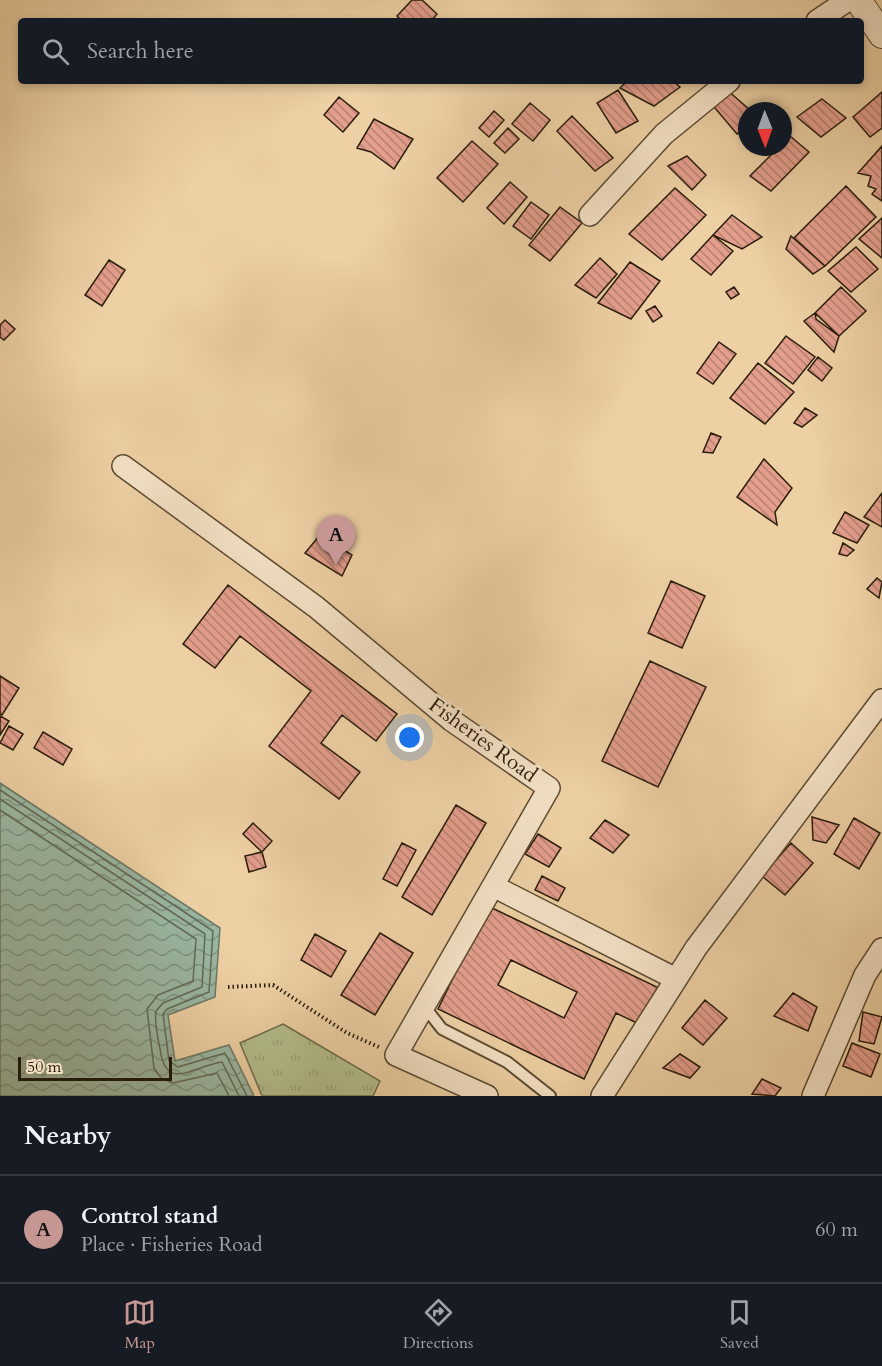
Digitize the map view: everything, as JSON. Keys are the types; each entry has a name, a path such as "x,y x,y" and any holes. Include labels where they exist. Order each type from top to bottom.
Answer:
{"street":[{"path":"821,18 848,0"},
{"path":"858,0 882,35"},
{"path":"590,215 664,134 725,84"},
{"name":"Fisheries Road","path":"123,466 316,607 451,720 549,788 396,1055"},
{"path":"602,1096 696,948 882,700"},
{"path":"493,885 676,979"},
{"path":"813,1096 873,976 882,949"},
{"path":"396,1055 487,1096"}],"lane":[{"path":"424,1006 442,1029 507,1062 550,1096"}],"path":[{"path":"228,987 273,985 347,1034 396,1055"}],"green space":[{"path":"283,1024 380,1081 373,1096 262,1096 240,1043"}],"water":[{"path":"0,783 220,928 215,997 168,1015 175,1061 229,1045 254,1096 0,1096"}],"building":[{"path":"412,0 422,0 437,14 434,18 399,18 397,16"},
{"path":"624,84 676,84 680,87 654,106 620,88"},
{"path":"726,89 741,102 738,102 738,133 737,134 709,101"},
{"path":"618,90 638,121 616,133 597,103"},
{"path":"882,92 882,128 870,137 853,117"},
{"path":"339,97 359,113 343,132 324,115"},
{"path":"822,99 846,118 821,137 797,117"},
{"path":"530,103 550,120 533,141 512,124"},
{"path":"494,111 504,120 489,137 479,128"},
{"path":"572,116 613,158 595,171 557,131"},
{"path":"374,119 413,139 394,169 371,152 357,148"},
{"path":"508,128 519,139 505,153 494,143"},
{"path":"792,138 809,152 771,191 750,176 770,156 792,156"},
{"path":"472,141 498,164 463,202 437,178"},
{"path":"882,146 882,201 872,194 876,189 868,186 871,176 858,173"},
{"path":"687,156 706,175 692,190 668,166"},
{"path":"510,182 527,197 504,224 487,208"},
{"path":"846,186 876,217 825,266 794,238"},
{"path":"675,188 706,215 662,260 629,234"},
{"path":"531,202 549,215 531,239 513,226"},
{"path":"560,207 582,223 550,261 529,245"},
{"path":"732,215 762,237 742,249 713,235"},
{"path":"882,218 882,258 859,239"},
{"path":"713,235 733,251 711,275 691,259"},
{"path":"791,236 825,266 813,274 786,249"},
{"path":"856,247 878,269 851,292 828,271"},
{"path":"600,258 617,274 596,298 575,285"},
{"path":"109,260 125,270 102,306 85,295"},
{"path":"630,262 660,281 631,319 598,303"},
{"path":"734,287 739,294 731,299 726,292"},
{"path":"841,287 866,311 839,336 815,313"},
{"path":"655,306 662,316 653,322 646,311"},
{"path":"815,313 816,319 839,336 834,352 804,321"},
{"path":"5,320 15,329 4,340 0,337 0,325"},
{"path":"786,336 815,357 793,384 765,363"},
{"path":"719,342 736,354 713,384 697,373"},
{"path":"818,357 832,368 822,381 808,370"},
{"path":"758,363 794,392 765,424 730,398"},
{"path":"805,408 817,415 802,427 794,423"},
{"path":"711,433 721,437 713,453 703,452"},
{"path":"764,459 792,488 775,512 777,525 737,497"},
{"path":"882,493 882,527 864,517"},
{"path":"845,512 869,525 857,543 833,533"},
{"path":"320,535 352,555 342,576 305,553"},
{"path":"843,543 854,550 847,556 839,554"},
{"path":"877,578 882,582 879,598 867,589"},
{"path":"671,581 705,596 682,648 648,633"},
{"path":"228,585 397,714 376,741 342,715 321,743 360,772 339,799 269,746 311,691 240,636 215,668 183,644"},
{"path":"650,661 706,687 658,787 602,761"},
{"path":"0,676 19,688 2,715 0,714"},
{"path":"0,716 9,721 0,735"},
{"path":"9,726 23,734 13,750 0,743"},
{"path":"43,732 72,749 63,765 34,748"},
{"path":"456,805 486,823 432,915 402,897"},
{"path":"812,817 839,825 826,843 813,840"},
{"path":"854,818 880,833 859,869 834,854"},
{"path":"605,820 629,835 613,853 590,838"},
{"path":"253,823 272,841 262,852 243,834"},
{"path":"538,834 561,848 549,867 525,854"},
{"path":"402,843 416,850 397,886 383,879"},
{"path":"791,843 813,863 785,895 762,876"},
{"path":"262,852 266,867 249,872 245,856"},
{"path":"542,876 565,888 558,901 535,890"},
{"path":"488,906 659,988 641,1025 616,1013 584,1079 438,1009","holes":["511,960 577,992 564,1018 498,985"]},
{"path":"380,933 413,953 375,1015 341,995"},
{"path":"315,934 346,951 331,977 301,960"},
{"path":"793,993 817,1007 808,1031 774,1016"},
{"path":"705,1000 727,1018 703,1045 682,1028"},
{"path":"863,1012 882,1017 874,1044 859,1041"},
{"path":"852,1043 880,1054 871,1077 843,1066"},
{"path":"680,1054 700,1067 690,1078 663,1068"},
{"path":"762,1079 781,1088 775,1096 752,1094"}],"place":[{"name":"Control stand","path":"336,565"}]}
